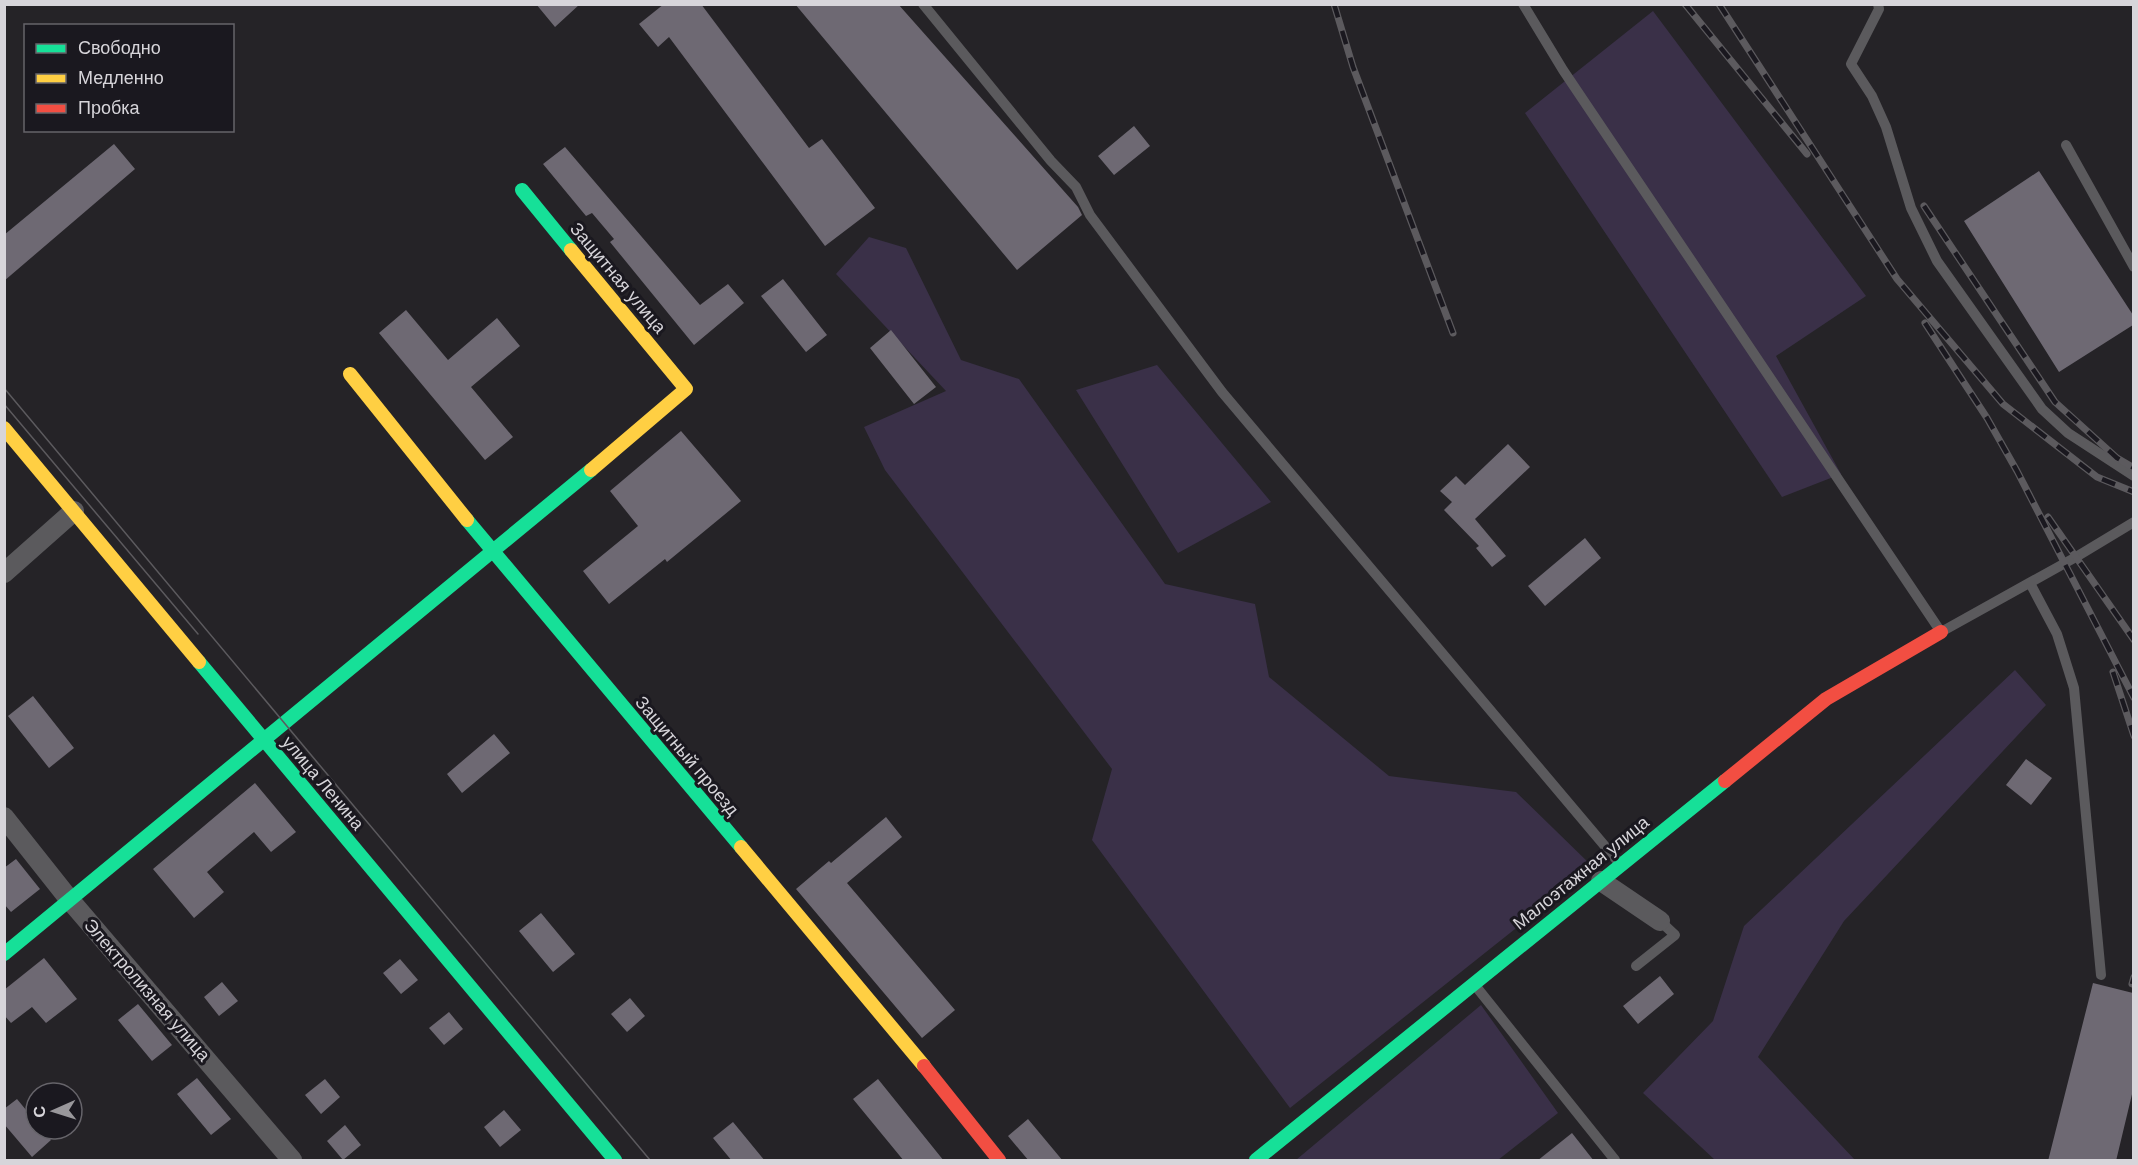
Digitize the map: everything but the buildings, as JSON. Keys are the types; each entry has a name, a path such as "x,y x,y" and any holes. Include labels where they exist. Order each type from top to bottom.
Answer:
{"street":[{"name":"Защитная улица","path":"493,552 686,389 522,190"},
{"name":"Защитный проезд","path":"350,374 493,552 920,1061 999,1161"},
{"name":"улица Ленина","path":"4,428 615,1161"},
{"path":"4,573 74,511"},
{"path":"4,954 262,739 493,552"},
{"name":"Малоэтажная улица","path":"1257,1161 1826,699 1941,632"},
{"name":"Электролизная улица","path":"4,817 69,899 292,1161"},
{"path":"1600,881 1660,921"}],"lane":[{"path":"923,4 1051,161 1076,187 1090,215 1222,393 1621,864"},
{"path":"1523,4 1563,70 1941,632 2133,522"},
{"path":"1878,4 1879,9 1851,64 1872,96 1886,127 1911,208 1937,261 2042,409 2068,433 2133,476"},
{"path":"2066,146 2133,267"},
{"path":"2030,583 2057,634 2074,688 2101,975"},
{"path":"1636,966 1675,935 1660,921"},
{"path":"1474,984 1615,1161"}],"shaded area":[{"path":"1653,11 1866,296 1776,356 1841,474 1782,497 1525,113"},
{"path":"869,237 906,248 961,360 1019,379 1165,584 1255,604 1269,677 1389,776 1516,792 1593,867 1290,1108 1092,840 1112,769 885,470 864,427 946,391 836,274"},
{"path":"1157,365 1271,502 1178,553 1076,390"},
{"path":"2015,670 2046,705 1844,921 1758,1057 1855,1160 1715,1160 1643,1093 1713,1021 1744,926"},
{"path":"1481,1005 1558,1113 1498,1160 1296,1160"}],"tram line":[{"path":"4,388 650,1160"},
{"path":"4,404 198,634"}],"railway":[{"path":"1334,4 1353,67 1453,333"},
{"path":"1685,4 1807,154"},
{"path":"1719,4 1897,279 2003,404 2097,477 2134,492"},
{"path":"1924,206 2055,402 2117,458 2134,468"},
{"path":"1925,323 1987,418 2017,471 2134,698"},
{"path":"2048,517 2134,640"},
{"path":"2113,672 2134,736"},
{"path":"2132,984 2134,977"}],"traffic: fast":[{"path":"522,190 571,250"},
{"path":"4,954 591,470"},
{"path":"467,520 741,847"},
{"path":"199,662 615,1160"},
{"path":"1256,1160 1725,781"}],"traffic: slow":[{"path":"571,250 686,389 591,470"},
{"path":"350,374 467,520"},
{"path":"4,428 199,662"},
{"path":"741,847 924,1066"}],"traffic: jam":[{"path":"1725,781 1826,699 1941,632"},
{"path":"924,1066 999,1160"}]}
